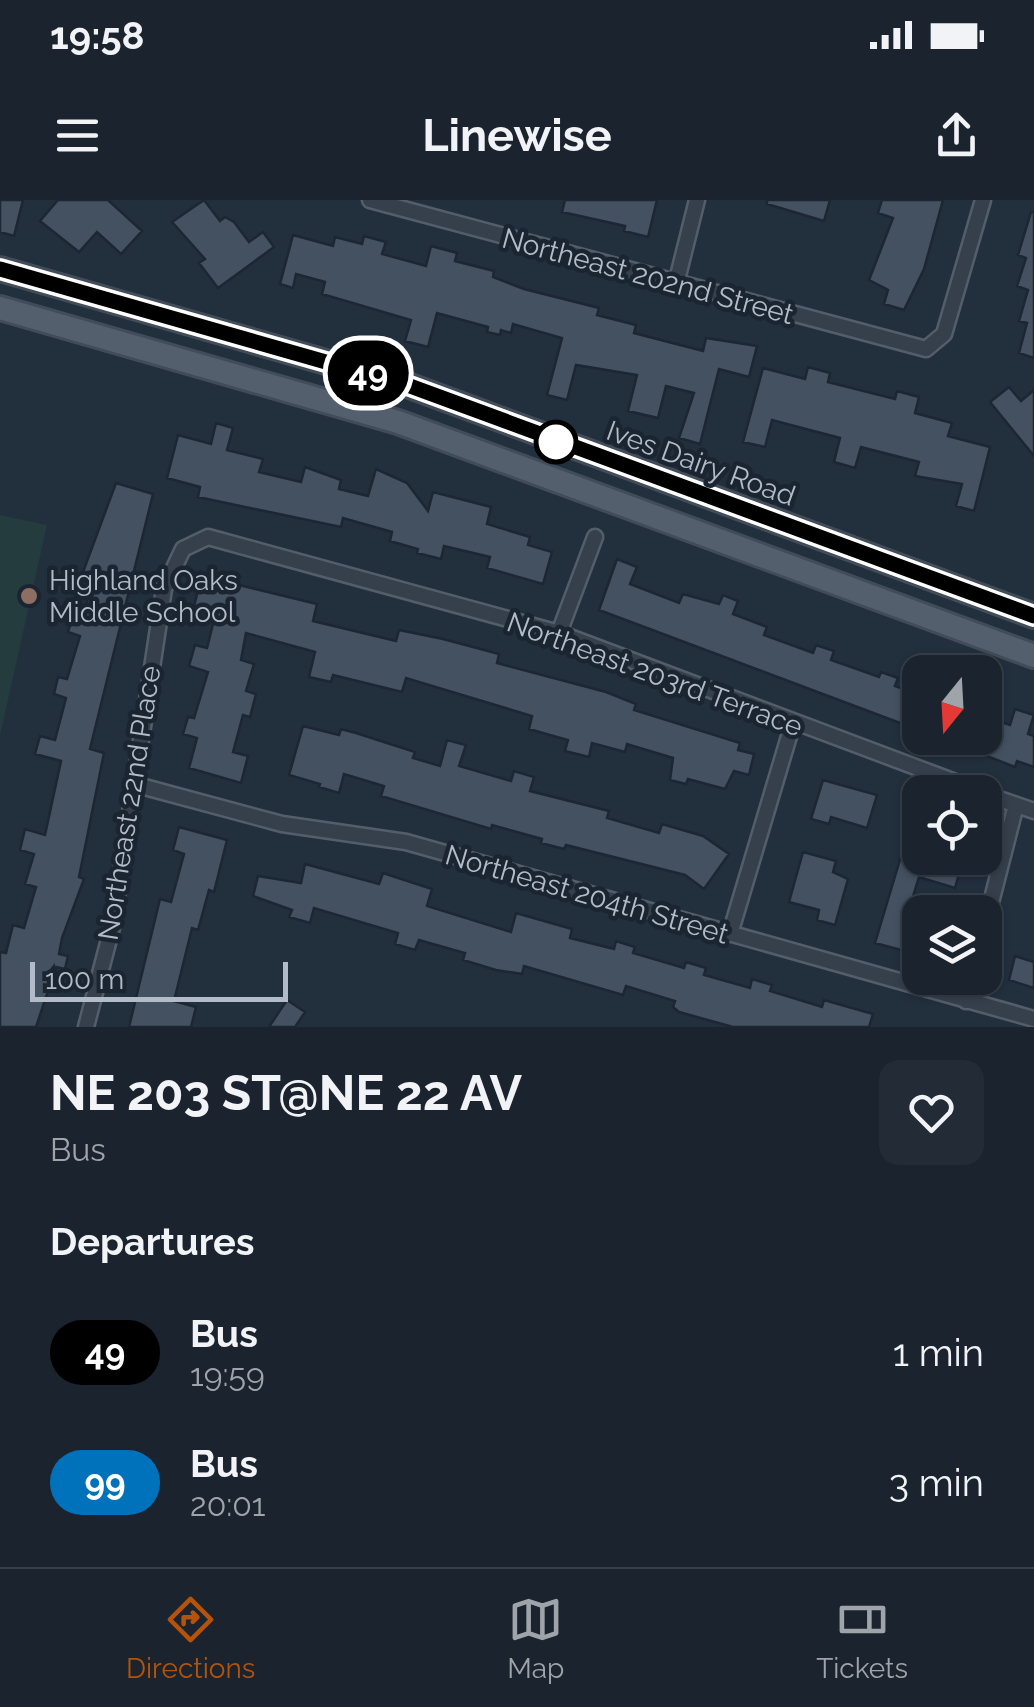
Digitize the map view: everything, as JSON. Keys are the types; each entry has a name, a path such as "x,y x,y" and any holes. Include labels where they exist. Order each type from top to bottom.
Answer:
{"main road":[{"name":"Ives Dairy Road","path":"0,269 410,386 1034,616"},
{"path":"0,308 398,422 1034,656"}],"street":[{"name":"Northeast 202nd Street","path":"370,200 926,349 944,334 982,200"},
{"path":"676,284 698,200"},
{"name":"Northeast 203rd Terrace","path":"208,537 559,634 933,775"},
{"name":"Northeast 22nd Place","path":"86,1027 112,924 137,785 146,695 164,589 183,550 208,537"},
{"path":"559,634 595,537"},
{"path":"730,934 793,724"},
{"name":"Northeast 204th Street","path":"137,785 282,824 406,842 1034,1019"},
{"name":"Northeast 203rd Terrace","path":"1002,800 1034,810"},
{"path":"993,895 1016,805"},
{"path":"966,1001 968,995"}],"green space":[{"path":"0,515 47,525 0,736"}],"building":[{"path":"0,200 23,200 14,236 0,232"},
{"path":"58,200 108,200 142,231 121,254 97,232 79,252 40,221"},
{"path":"204,200 220,221 225,217 234,222 249,242 263,232 274,247 218,288 199,263 205,259 172,222"},
{"path":"565,200 657,200 648,237 624,231 625,226 562,212"},
{"path":"767,200 830,200 824,221 767,204"},
{"path":"882,200 943,200 924,269 904,310 884,304 888,290 869,280 893,218 878,213"},
{"path":"1031,212 1034,358 1019,353 1027,323 1019,321 1028,290 1017,286 1026,258 1018,255"},
{"path":"293,235 333,246 335,237 362,244 364,236 386,242 382,254 426,266 431,246 457,253 455,261 494,271 493,277 524,289 599,308 597,315 636,325 634,333 703,351 706,338 757,346 749,377 719,369 700,444 679,438 694,393 666,386 658,418 628,411 637,375 576,365 567,400 547,395 562,338 513,324 511,333 501,330 500,335 487,332 488,327 437,313 428,347 405,341 411,320 322,294 325,282 296,274 293,288 280,284"},
{"path":"808,367 830,373 828,382 895,399 897,391 919,397 915,413 952,423 948,436 990,447 974,511 956,506 962,484 915,476 919,462 861,447 855,468 834,462 840,438 772,420 765,447 743,442 763,368 805,379"},
{"path":"1009,387 1021,401 1034,390 1034,456 990,402"},
{"path":"216,423 233,428 227,450 263,459 259,472 301,482 305,467 341,480 339,489 368,496 376,469 407,483 428,511 433,492 491,507 487,524 530,537 528,545 552,552 543,584 487,568 490,557 444,546 441,559 417,553 418,549 390,541 392,532 343,518 341,527 198,497 200,487 167,478 178,435 211,444"},
{"path":"116,483 153,494 90,749 104,753 79,877 84,879 59,954 68,956 65,969 56,967 36,1027 0,1027 0,952 6,953 13,925 24,928 36,887 25,884 34,854 20,850 25,829 45,835 61,761 35,754 40,736 55,740 66,698 54,694 58,677 67,679 80,636 68,632 74,612 84,615 93,575 83,572"},
{"path":"617,559 637,567 630,584 679,603 683,594 719,604 723,595 738,601 733,614 767,627 764,635 813,653 816,645 834,651 831,660 879,677 881,672 898,678 895,686 902,689 902,724 599,610"},
{"path":"202,576 317,604 313,621 396,641 399,630 443,639 499,654 497,663 606,692 636,704 634,710 740,743 738,750 754,754 749,775 734,771 725,789 688,779 686,784 670,780 673,758 627,744 625,752 592,743 589,757 565,751 568,740 529,729 532,716 406,678 402,692 333,675 331,682 309,677 315,652 246,633 241,660 254,664 246,691 256,694 250,717 243,715 233,752 248,756 241,783 189,768 197,738 183,734 188,717 194,718 208,672 189,666 195,645 207,648 216,612 194,606"},
{"path":"1015,709 1034,715 1028,734 1034,736 1034,767 1017,761 1015,767 984,755 1002,755 1002,722 1010,725"},
{"path":"303,726 339,735 341,729 356,733 415,752 413,758 440,766 447,740 466,745 459,766 511,781 514,771 534,777 530,791 609,811 607,818 659,833 662,824 703,836 729,854 704,889 685,875 566,845 564,849 541,843 542,839 492,825 491,829 381,796 384,786 344,774 339,793 319,787 320,784 289,775"},
{"path":"823,780 877,795 867,828 831,817 829,824 811,819"},
{"path":"179,827 227,840 214,892 209,890 198,930 192,928 174,1001 196,1007 191,1027 129,1027 160,899 171,902 184,854 173,850"},
{"path":"803,852 836,861 833,872 848,879 835,925 817,920 819,910 789,902"},
{"path":"902,853 902,875 959,875 955,888 919,877 913,895 902,895 902,950 875,943"},
{"path":"305,864 379,884 383,873 432,889 427,906 511,932 516,913 572,929 570,938 614,949 616,941 635,947 633,953 684,968 686,962 706,968 704,975 750,988 752,979 772,985 770,991 822,1007 824,1000 873,1014 869,1027 733,1027 679,1012 673,1007 675,1001 626,986 623,995 524,966 522,974 496,970 463,960 465,953 419,940 415,950 395,944 398,933 314,908 310,923 289,917 292,910 253,896 258,876 301,883"},
{"path":"1015,956 1034,962 1034,988 1009,980"},
{"path":"287,1000 305,1012 295,1027 269,1027"}],"bus line":[{"name":"49","path":"0,269 268,342 410,386 1034,616"}],"place":[{"name":"Highland Oaks Middle School","path":"29,596"}]}
